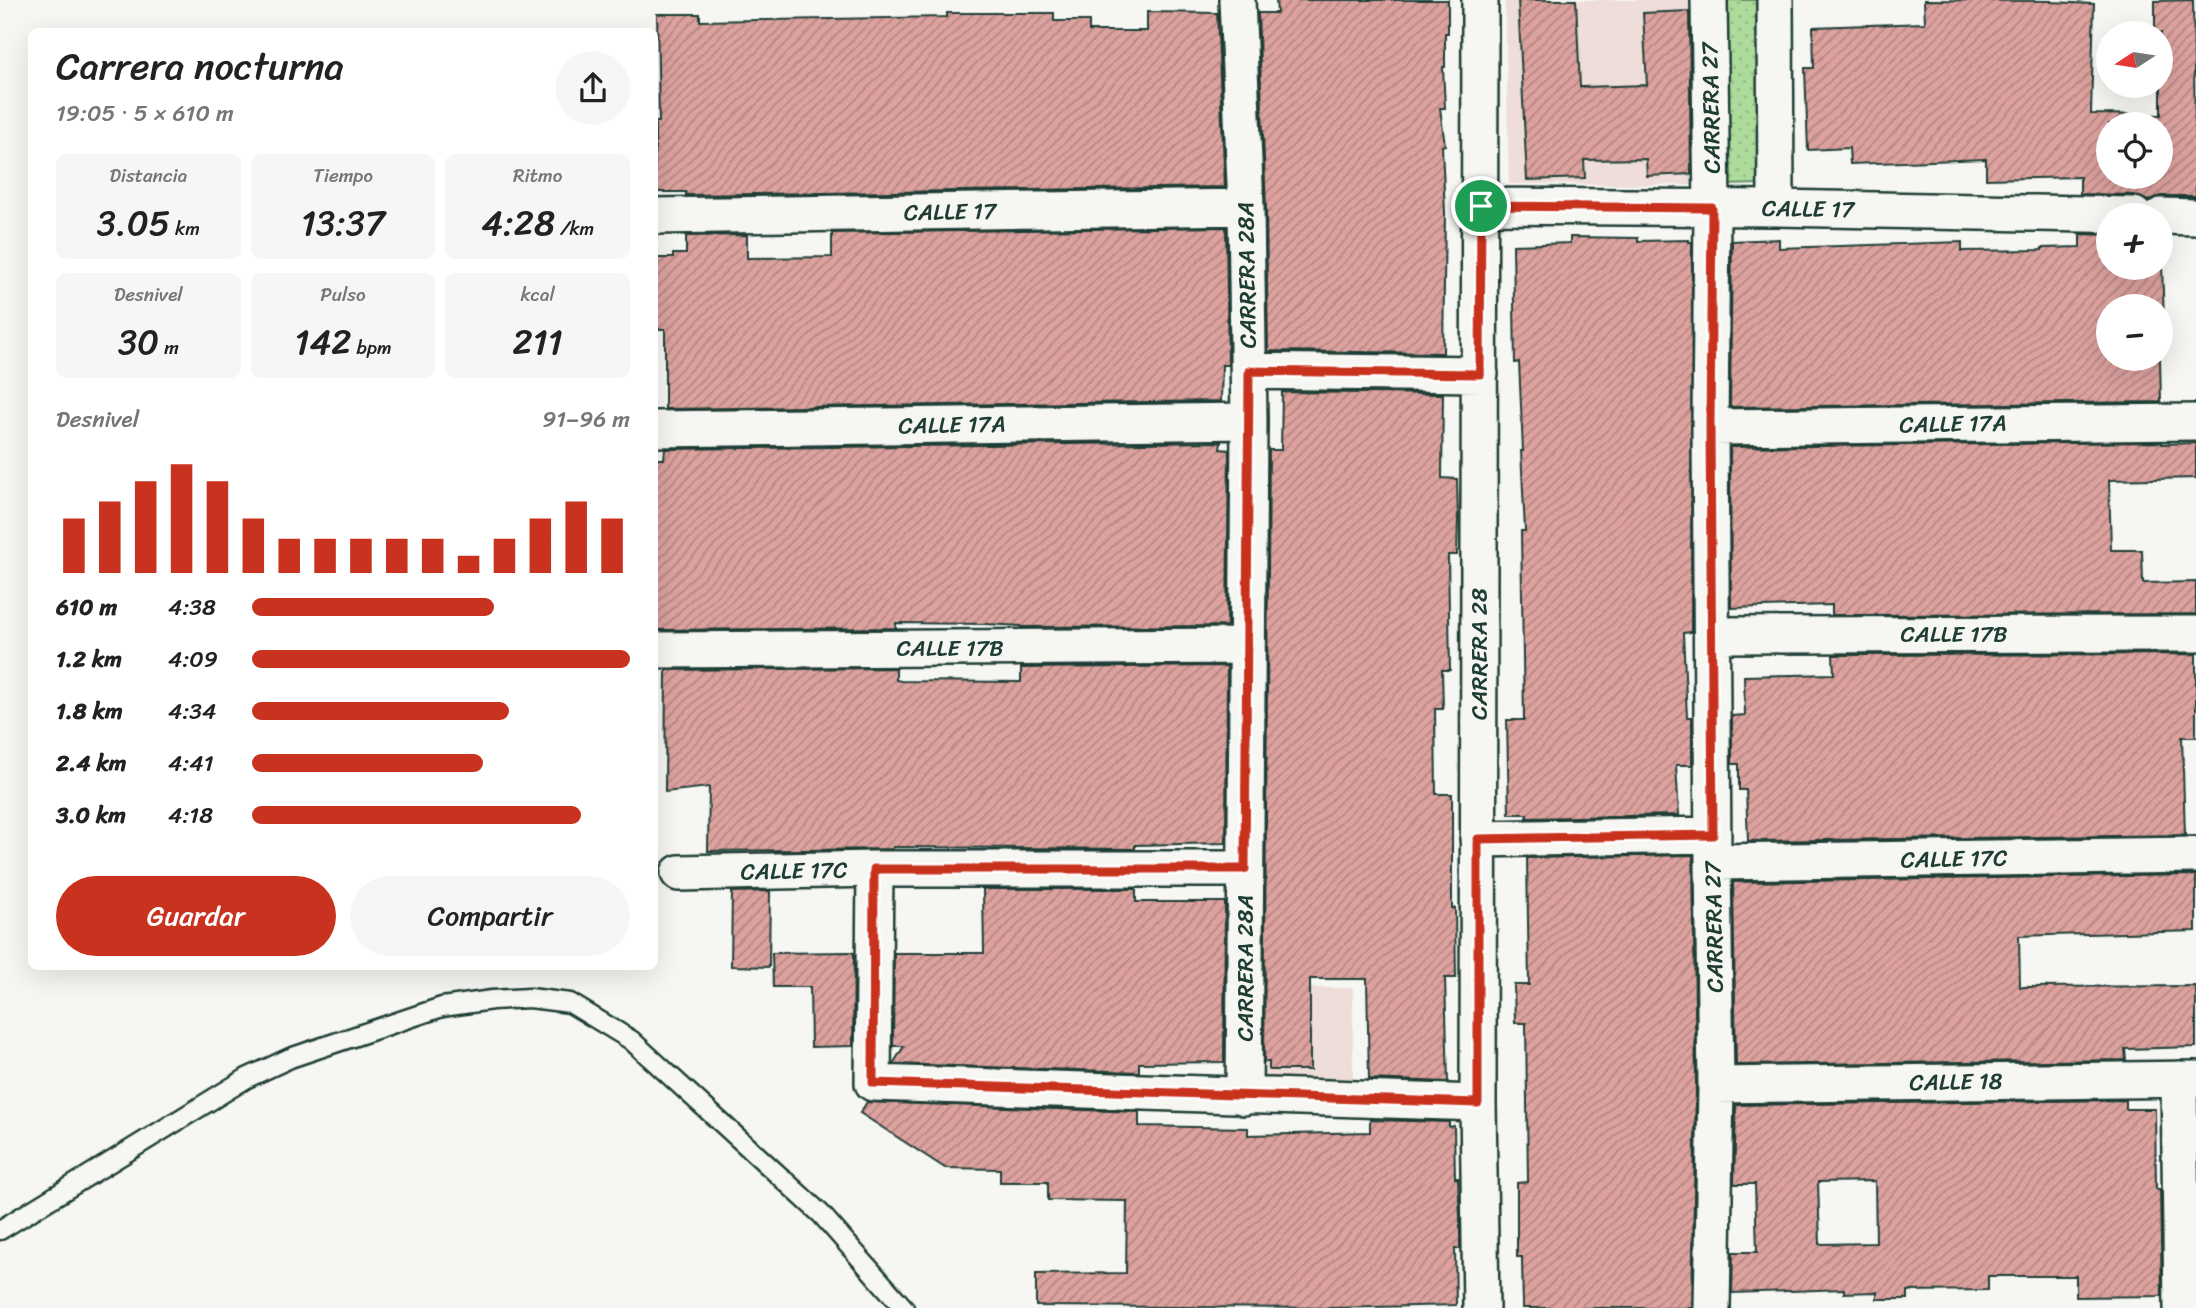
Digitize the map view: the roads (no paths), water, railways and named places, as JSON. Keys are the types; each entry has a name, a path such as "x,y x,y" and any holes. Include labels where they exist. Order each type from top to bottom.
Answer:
{"street":[{"name":"CARRERA 28A","path":"1237,0 1246,207 1249,371 1244,1097"},
{"name":"CARRERA 28","path":"1480,0 1478,1103 1481,1308"},
{"name":"CARRERA 27","path":"1709,0 1716,1085 1712,1308"},
{"path":"1775,0 1776,208"},
{"name":"CALLE 17","path":"1481,206 2096,214"},
{"name":"CALLE 17","path":"658,216 1246,207"},
{"path":"2173,216 2196,216"},
{"path":"1249,371 1480,374"},
{"name":"CALLE 17A","path":"658,429 1249,421"},
{"name":"CALLE 17A","path":"1710,427 2196,422"},
{"name":"CALLE 17B","path":"1712,635 2196,634"},
{"name":"CALLE 17B","path":"658,650 1246,646"},
{"name":"CALLE 17C","path":"1478,839 1713,848 2196,855"},
{"path":"874,869 873,1083 1478,1103"},
{"name":"CALLE 17C","path":"679,873 874,869 1245,869"},
{"path":"2182,1308 2187,1079"},
{"name":"CALLE 18","path":"1716,1085 2187,1079"}],"lane":[{"path":"0,1230 247,1079 290,1058 442,1007 530,998 570,1003 631,1040 821,1214 904,1308"}]}
